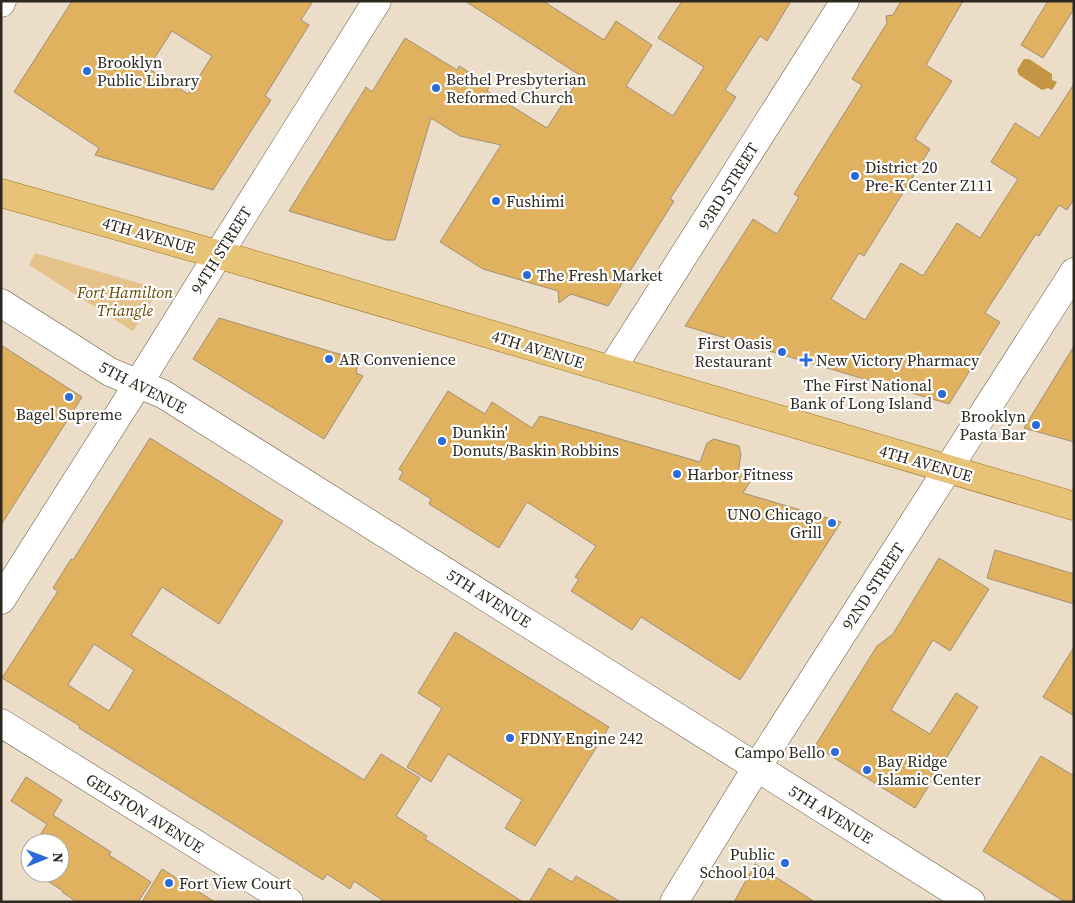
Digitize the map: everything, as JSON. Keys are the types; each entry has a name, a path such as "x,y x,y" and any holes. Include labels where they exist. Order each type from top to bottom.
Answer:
{"main road":[{"name":"4TH AVENUE","path":"1,193 248,262 1074,506"}],"street":[{"name":"94TH STREET","path":"1,600 377,1"},
{"name":"93RD STREET","path":"611,370 845,1"},
{"name":"92ND STREET","path":"674,902 757,767 1074,272"},
{"name":"5TH AVENUE","path":"1,303 110,372 163,394 971,902"},
{"name":"GELSTON AVENUE","path":"1,723 289,902"}],"green space":[{"name":"Fort Hamilton Triangle","path":"35,253 159,289 133,331 29,265"}],"shaded area":[{"path":"1024,59 1029,59 1052,74 1052,80 1057,82 1052,90 1048,88 1042,90 1019,75 1017,70"}],"building":[{"path":"72,1 313,1 301,20 309,25 265,96 271,100 213,190 95,155 99,148 14,92","holes":["172,31 212,56 188,94 148,68"]},
{"path":"465,1 543,1 604,40 616,21 652,45 626,86 673,116 704,67 658,38 682,1 791,1 767,41 760,36 725,90 736,97 670,199 674,201 608,306 571,294 559,303 558,291 483,269 440,242 501,145 460,136 431,118 395,240 386,240 289,211 366,87 372,92 405,38 457,70 459,66 490,85 487,91 547,128 581,76"},
{"path":"901,1 963,1 926,65 952,81 915,139 930,149 864,256 859,253 831,299 865,320 901,263 923,276 957,223 980,238 1018,179 991,162 1015,123 1039,138 1074,84 1074,199 1067,210 1059,205 1039,236 1036,234 985,313 1000,322 949,404 685,326 753,219 777,234 799,197 794,194 862,85 852,79 887,23 886,16 893,15"},
{"path":"1048,1 1074,1 1074,9 1043,58 1021,45"},
{"path":"219,318 359,360 356,373 363,376 324,439 193,359"},
{"path":"1,345 82,397 1,525"},
{"path":"1074,346 1074,442 1024,428"},
{"path":"448,391 485,414 492,402 532,428 540,416 700,462 707,443 714,439 739,446 741,454 738,473 753,477 743,493 841,522 740,680 641,617 632,630 571,591 579,579 575,577 596,546 527,502 499,548 429,504 431,499 399,479 403,472 399,469"},
{"path":"150,438 283,521 219,624 162,587 131,635 364,780 381,754 420,778 396,816 427,836 425,839 523,902 385,902 354,881 350,889 327,874 323,880 2,678 58,591 53,588 71,559 73,560","holes":["94,644 134,670 109,711 68,685"]},
{"path":"995,550 1074,574 1074,604 987,578"},
{"path":"939,558 989,589 950,651 933,640 891,710 930,734 956,693 978,707 915,808 815,746 877,646 893,634"},
{"path":"455,632 609,727 535,846 505,828 522,800 448,754 431,782 407,767 442,708 418,693"},
{"path":"1074,647 1074,716 1043,697"},
{"path":"1041,756 1074,776 1074,902 1065,902 983,851"},
{"path":"26,777 62,800 53,815 111,852 109,855 151,882 138,902 77,902 51,883 70,883 70,833 41,833 47,824 11,801"},
{"path":"755,864 815,902 734,902"},
{"path":"549,868 572,882 576,876 621,902 529,902"},
{"name":"Fort View Court","path":"162,869 215,902 142,902"}],"place":[{"name":"Brooklyn Public Library","path":"87,71"},
{"name":"Bethel Presbyterian Reformed Church","path":"436,88"},
{"name":"District 20 Pre-K Center Z111","path":"855,176"},
{"name":"Fushimi","path":"496,201"},
{"name":"The Fresh Market","path":"527,275"},
{"name":"First Oasis Restaurant","path":"782,352"},
{"name":"AR Convenience","path":"329,359"},
{"name":"New Victory Pharmacy","path":"806,360"},
{"name":"The First National Bank of Long Island","path":"942,394"},
{"name":"Bagel Supreme","path":"69,397"},
{"name":"Brooklyn Pasta Bar","path":"1036,425"},
{"name":"Dunkin' Donuts/Baskin Robbins","path":"442,441"},
{"name":"Harbor Fitness","path":"677,474"},
{"name":"UNO Chicago Grill","path":"832,523"},
{"name":"FDNY Engine 242","path":"510,738"},
{"name":"Campo Bello","path":"835,752"},
{"name":"Bay Ridge Islamic Center","path":"867,770"},
{"name":"Public School 104","path":"785,863"},
{"name":"Fort View Court","path":"169,883"}]}
